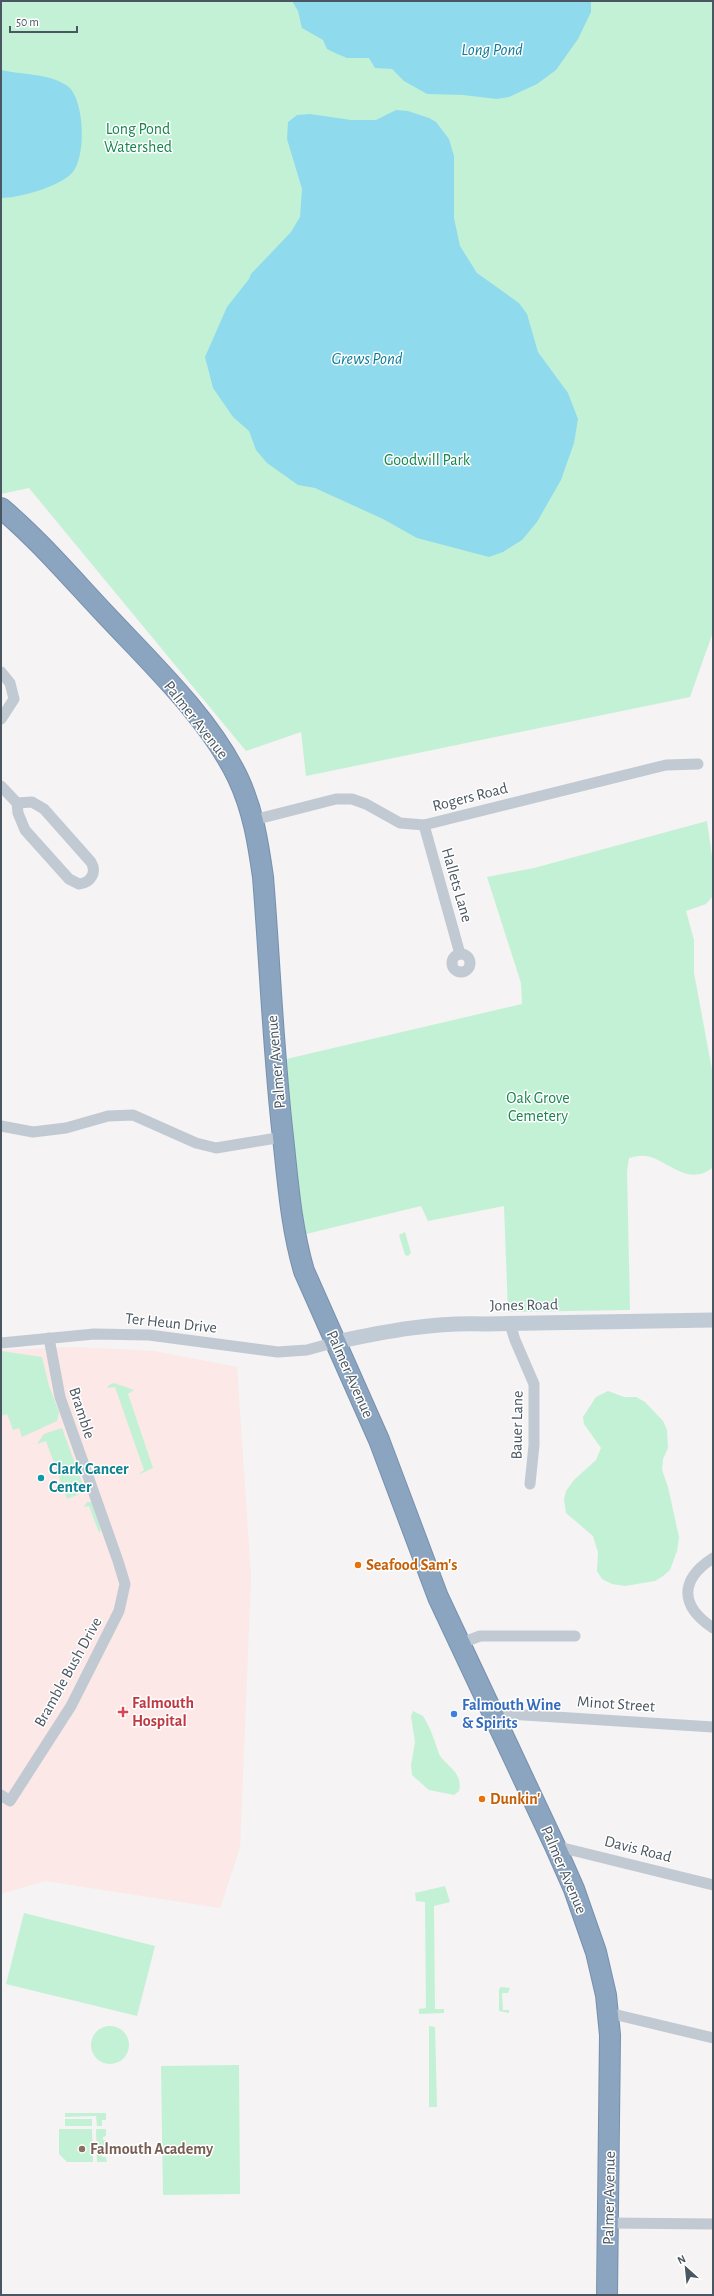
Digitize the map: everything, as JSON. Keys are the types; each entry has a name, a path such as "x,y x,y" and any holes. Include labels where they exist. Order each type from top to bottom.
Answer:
{"highway":[{"name":"Palmer Avenue","path":"1,508 60,564 135,645 203,724 222,750 237,776 254,820 263,876 275,1057 290,1209 296,1243 311,1289 379,1440 409,1516 432,1582 459,1644 556,1846 574,1889 604,1980 609,2013 611,2096 607,2295"}],"main road":[{"name":"Jones Road","path":"336,1342 432,1325 713,1320"}],"street":[{"path":"1,672 10,683 14,699 1,719"},
{"name":"Rogers Road","path":"254,820 336,799 352,799 366,804 400,823 424,825 666,765 698,764"},
{"path":"1,786 17,803 21,824 33,840 69,879 79,884 88,881 93,874 93,866 91,862 44,809 32,802 17,803"},
{"name":"Hallets Lane","path":"424,825 460,954"},
{"path":"1,1126 33,1132 66,1128 108,1116 134,1115 196,1143 216,1148 283,1137"},
{"name":"Bauer Lane","path":"510,1324 515,1340 534,1384 534,1445 530,1484"},
{"name":"Ter Heun Drive","path":"1,1343 94,1334 149,1335 278,1352 308,1350 336,1342"},
{"name":"Bramble","path":"49,1338 60,1397 111,1540"},
{"name":"Bramble Bush Drive","path":"1,1795 10,1801 52,1736 78,1693 119,1612 125,1584 111,1540"},
{"path":"713,1558 697,1572 690,1581 687,1598 696,1616 713,1628"},
{"path":"459,1644 480,1636 574,1636"},
{"name":"Minot Street","path":"492,1713 713,1727"},
{"name":"Davis Road","path":"556,1846 713,1885"},
{"path":"609,2013 713,2038"},
{"path":"609,2223 713,2224"}],"shaded area":[{"name":"Falmouth Hospital","path":"75,1347 154,1351 237,1367 251,1577 240,1847 220,1908 45,1881 1,1894 1,1350"}],"green space":[{"name":"Goodwill Park","path":"1,1 713,1 713,632 690,697 306,776 301,732 246,751 29,488 1,494"},
{"name":"Oak Grove Cemetery","path":"707,821 712,856 713,896 706,904 686,911 694,940 694,973 713,1075 713,1167 704,1173 695,1175 677,1170 653,1158 641,1156 629,1158 627,1171 630,1310 508,1312 504,1206 428,1221 421,1206 306,1234 294,1158 282,1060 522,1004 521,983 487,877 534,868"},
{"path":"405,1232 411,1253 408,1256 405,1255 399,1235"},
{"path":"1,1351 42,1357 49,1386 59,1412 57,1421 22,1437 19,1428 13,1430 7,1414 1,1416"},
{"path":"114,1383 134,1390 128,1394 153,1468 138,1475 144,1470 115,1387 107,1388 109,1385"},
{"path":"608,1391 624,1397 636,1397 645,1402 663,1421 667,1430 668,1448 663,1459 662,1470 668,1487 679,1537 677,1551 670,1570 655,1581 625,1586 612,1584 602,1579 597,1571 598,1552 593,1536 566,1513 564,1499 566,1491 574,1480 596,1460 601,1448 584,1424 583,1417 596,1397"},
{"path":"62,1428 83,1485 77,1495 67,1499 46,1441 37,1444 44,1434"},
{"path":"87,1502 92,1502 101,1529 99,1533 89,1506 84,1507"},
{"path":"413,1711 423,1716 430,1729 440,1756 452,1768 458,1778 460,1784 459,1791 454,1795 429,1790 412,1775 411,1765 415,1742 411,1716"},
{"path":"445,1886 450,1902 434,1906 435,2009 444,2009 444,2013 419,2014 419,2009 426,2008 425,1902 416,1901 415,1893"},
{"path":"24,1913 155,1946 137,2016 6,1984"},
{"path":"501,1987 510,1988 508,1993 502,1993 503,2010 509,2010 509,2013 499,2011 499,1989"},
{"path":"106,2026 114,2026 124,2031 128,2038 128,2052 124,2059 114,2064 106,2064 96,2059 94,2056 91,2049 91,2041 96,2031 99,2029"},
{"path":"429,2026 435,2027 437,2107 429,2107"},
{"path":"239,2065 240,2194 163,2195 161,2066"},
{"path":"65,2113 106,2113 106,2120 102,2120 102,2126 97,2126 96,2116 65,2117"},
{"path":"65,2119 92,2119 92,2126 65,2126"},
{"path":"59,2129 92,2129 93,2162 67,2162 59,2154"},
{"path":"96,2129 106,2129 106,2136 103,2137 103,2140 106,2140 106,2154 102,2154 102,2157 106,2157 107,2162 97,2162"}],"water":[{"name":"Long Pond","path":"292,1 591,1 591,12 578,39 556,70 537,84 509,97 497,99 463,95 427,94 404,81 392,69 375,68 369,58 347,58 335,53 327,49 323,40 302,28 298,11"},
{"path":"1,70 43,76 66,85 72,91 77,101 82,128 80,154 77,165 72,173 58,183 49,187 9,198 1,198"},
{"name":"Grews Pond","path":"396,110 408,111 429,118 436,122 449,139 454,156 454,218 460,246 477,273 519,303 527,314 538,352 568,393 578,419 574,443 561,480 537,522 522,540 503,552 489,557 417,538 383,519 315,488 298,485 267,463 256,450 249,431 233,417 213,388 205,357 227,307 249,279 251,274 291,232 300,217 302,189 287,139 288,122 297,115 310,114 351,120 376,120"}],"place":[{"name":"Clark Cancer Center","path":"41,1478"},
{"name":"Seafood Sam's","path":"358,1565"},
{"name":"Falmouth Hospital","path":"123,1712"},
{"name":"Falmouth Wine & Spirits","path":"454,1714"},
{"name":"Dunkin'","path":"482,1799"},
{"name":"Falmouth Academy","path":"82,2149"}],"park label":[{"name":"Long Pond Watershed","path":"138,138"}]}
